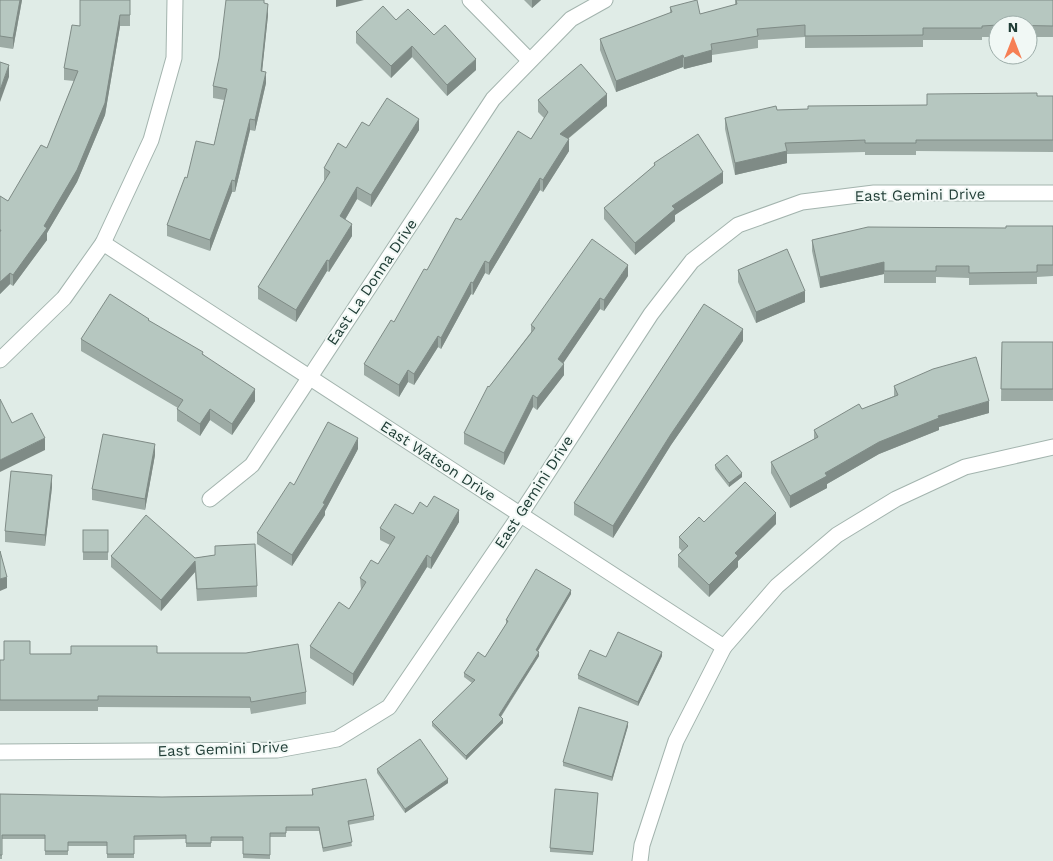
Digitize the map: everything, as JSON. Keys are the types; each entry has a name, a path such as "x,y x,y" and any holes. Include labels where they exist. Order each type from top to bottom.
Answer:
{"street":[{"path":"0,360 64,298 103,243 151,140 174,58 175,0"},
{"path":"470,0 529,60"},
{"name":"East La Donna Drive","path":"210,499 252,465 309,375 493,99 571,19 605,0"},
{"name":"East Gemini Drive","path":"0,752 277,750 336,738 390,707 520,515 651,314 692,261 738,225 802,202 874,193 1053,193"},
{"name":"East Watson Drive","path":"103,243 309,375 724,647"},
{"path":"640,861 642,845 676,741 724,647 777,586 837,535 896,499 965,467 1053,447"}],"building":[{"path":"0,0 20,0 13,38 0,36"},
{"path":"80,0 130,0 130,15 120,15 105,103 77,170 44,226 47,228 13,275 10,273 0,282 0,196 8,201 41,145 47,148 78,71 64,68 72,25 80,26"},
{"path":"226,0 264,0 264,3 268,4 261,71 266,72 255,120 250,119 235,181 232,180 210,240 167,225 185,177 187,178 196,141 214,145 227,89 213,86 219,58"},
{"path":"697,0 700,14 737,4 736,0 1053,0 1053,26 1038,26 1038,15 988,15 988,26 982,26 982,28 923,28 923,35 805,36 805,25 757,29 758,36 711,44 712,50 684,58 683,55 616,81 600,39 672,12 670,7"},
{"path":"383,6 396,20 408,9 434,35 445,25 476,59 447,85 412,46 391,66 356,32"},
{"path":"0,62 9,65 0,90"},
{"path":"581,64 607,94 560,134 569,139 543,180 540,178 489,263 485,261 473,283 471,282 441,338 438,336 414,374 408,370 399,385 364,364 391,320 394,322 424,269 427,270 456,218 461,220 518,131 531,139 548,112 538,100"},
{"path":"1037,93 1037,96 1053,96 1053,140 916,140 916,143 865,143 865,140 785,143 787,151 735,163 725,118 776,106 777,110 808,109 808,106 927,105 927,94"},
{"path":"387,98 419,119 371,195 357,187 340,216 352,224 296,310 258,287 330,172 324,168 338,143 346,148 362,122 369,126"},
{"path":"698,134 723,172 672,206 675,209 635,243 604,208 655,165 654,163"},
{"path":"1006,226 1053,226 1053,265 1037,265 1037,272 969,273 969,266 936,266 936,271 884,271 884,262 820,277 812,240 868,227 1006,228"},
{"path":"592,239 628,265 604,300 600,298 558,359 564,364 537,398 533,395 504,453 464,433 488,386 535,328 531,325"},
{"path":"787,249 805,291 756,312 738,270"},
{"path":"110,294 148,320 203,352 202,354 255,389 232,424 210,409 200,424 177,409 183,400 81,339"},
{"path":"704,304 743,329 671,434 613,526 574,503"},
{"path":"1002,342 1053,342 1053,389 1001,389"},
{"path":"976,357 989,401 938,416 939,418 879,442 825,473 827,476 790,496 771,462 818,437 814,430 859,404 862,409 898,395 894,386 933,369"},
{"path":"0,399 12,423 32,413 45,438 0,460"},
{"path":"328,422 358,438 323,503 325,504 292,555 257,533 290,482 294,485"},
{"path":"103,434 155,444 145,499 92,489"},
{"path":"727,455 742,473 729,483 715,465"},
{"path":"11,471 52,475 45,535 5,531"},
{"path":"745,482 776,513 735,553 738,556 709,585 678,555 688,546 679,537 699,517 704,522"},
{"path":"434,496 459,510 431,558 427,555 353,674 310,646 339,602 349,609 366,582 360,578 371,560 378,564 395,537 380,528 395,504 413,514 420,502 427,507"},
{"path":"146,515 195,558 215,555 215,546 255,544 257,586 197,589 195,561 161,600 111,556"},
{"path":"83,530 108,530 108,552 83,552"},
{"path":"0,551 7,577 0,579"},
{"path":"536,569 571,590 536,650 539,652 499,715 503,719 466,756 432,722 475,680 464,673 478,652 485,657 508,621 506,620"},
{"path":"618,632 662,652 638,702 578,675 590,650 606,657"},
{"path":"4,641 30,641 30,654 71,654 71,646 157,646 157,653 246,653 298,644 306,692 251,702 250,697 98,696 98,700 0,700 0,660 4,660"},
{"path":"579,707 628,722 612,777 563,762"},
{"path":"420,739 448,779 405,809 377,769"},
{"path":"366,779 374,816 348,821 352,842 323,848 319,827 286,827 286,833 270,833 270,855 243,854 243,837 211,837 211,843 186,843 186,835 134,836 134,854 107,854 107,842 68,842 68,851 45,851 45,835 2,835 2,855 0,855 0,794 162,797 313,795 312,789"},
{"path":"555,789 598,793 593,852 550,848"}]}
